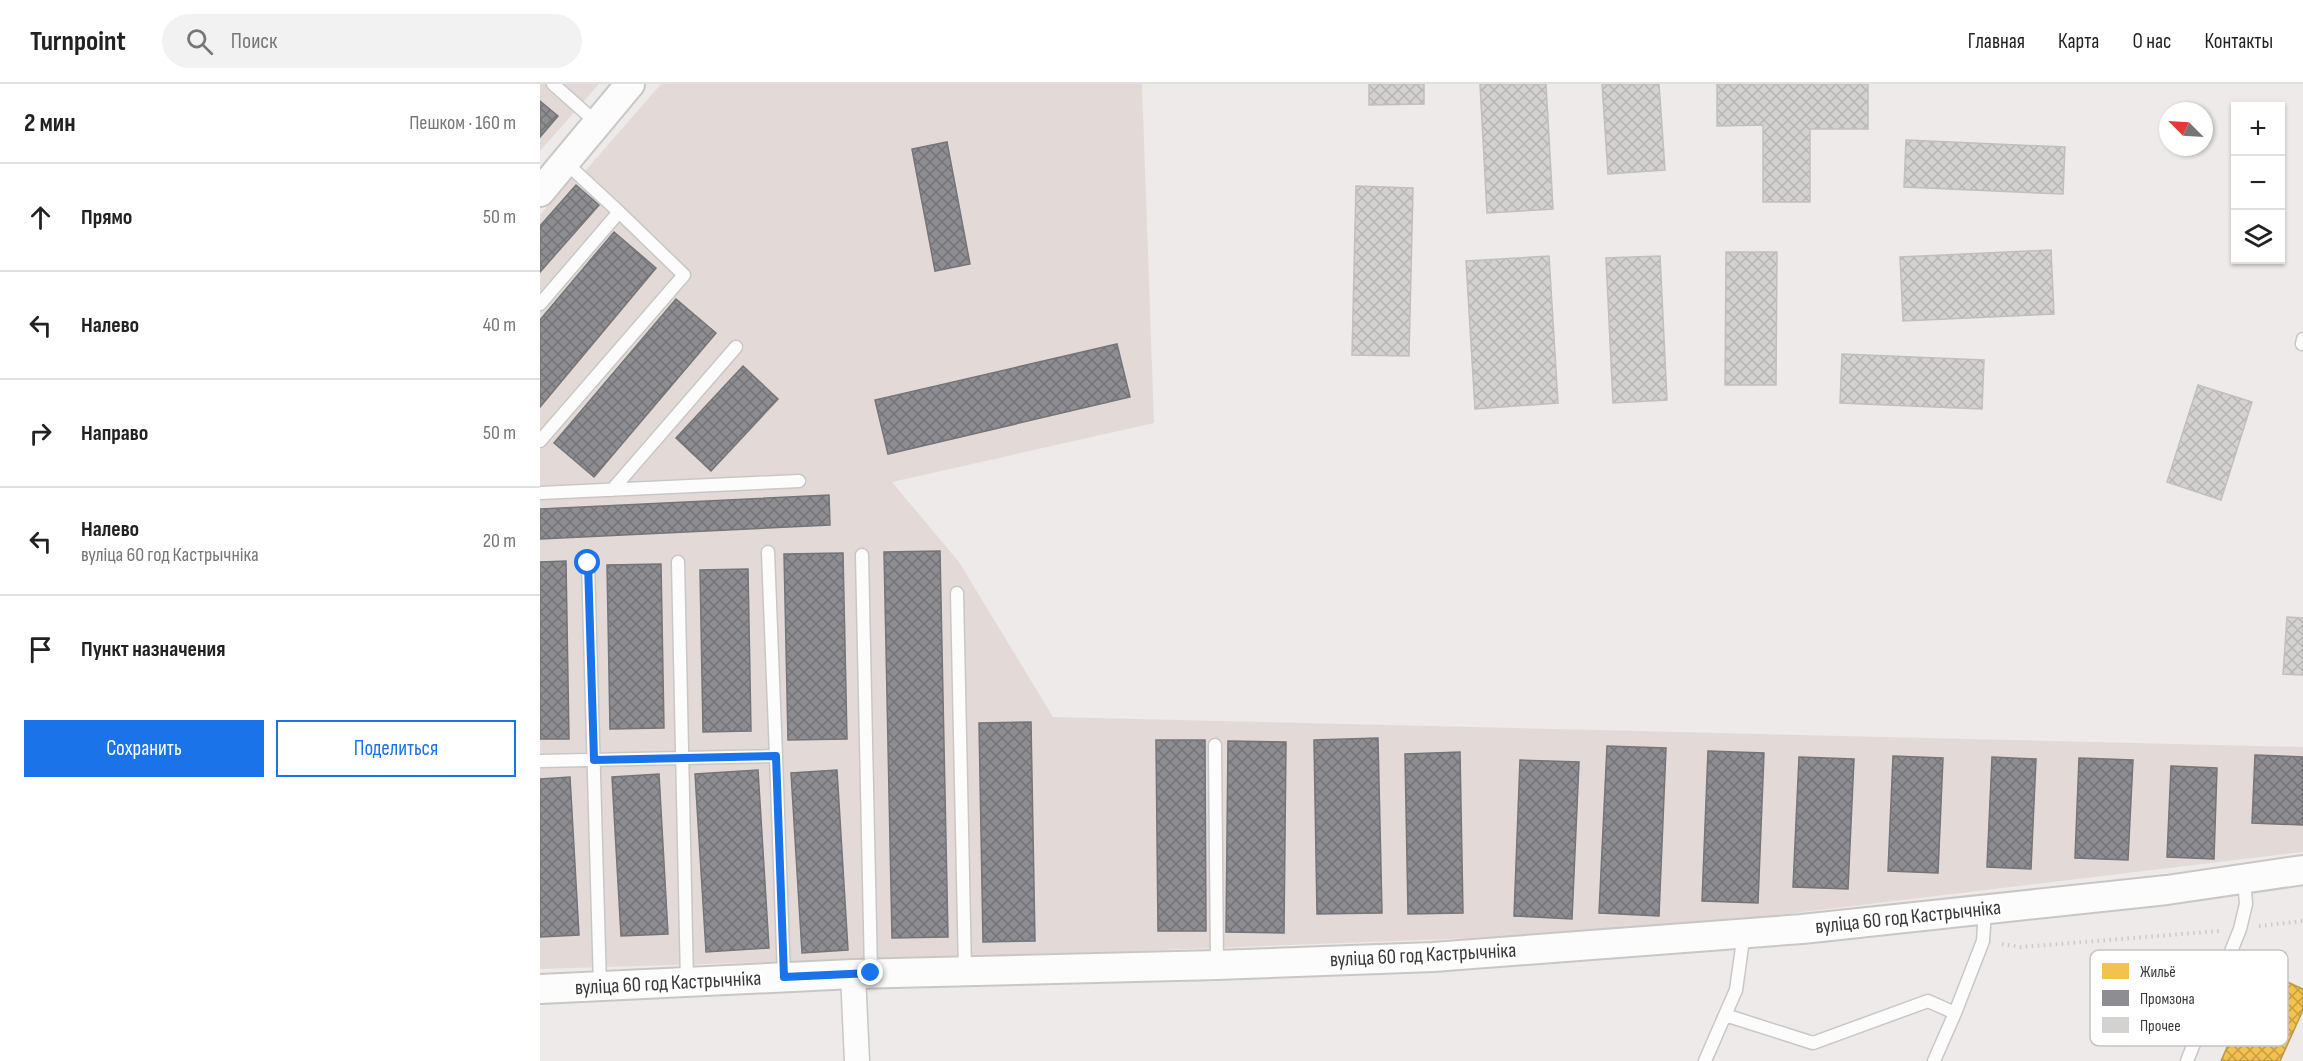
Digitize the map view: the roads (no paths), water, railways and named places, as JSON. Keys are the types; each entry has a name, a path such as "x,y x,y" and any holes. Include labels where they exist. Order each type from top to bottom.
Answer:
{"street":[{"path":"540,192 630,84"},
{"name":"вуліца 60 год Кастрычніка","path":"540,989 862,973 1217,965 1433,957 1744,933 1985,909 2167,890 2303,870"},
{"path":"857,1061 862,973"}],"lane":[{"path":"553,84 597,123"},
{"path":"540,441 684,275 565,162"},
{"path":"540,304 619,212"},
{"path":"612,490 736,347"},
{"path":"540,493 799,481"},
{"path":"768,552 784,977"},
{"path":"862,555 862,973"},
{"path":"678,562 687,982"},
{"path":"588,563 600,986"},
{"path":"957,593 965,970"},
{"path":"1215,745 1217,965"},
{"path":"540,761 776,756"},
{"path":"2232,950 2246,904 2244,879"},
{"path":"1934,1061 1983,941 1985,909"},
{"path":"1705,1061 1736,990 1744,933"},
{"path":"1725,1015 1813,1042 1928,1001 1955,1012"},
{"path":"2187,1061 2193,1046"}]}
